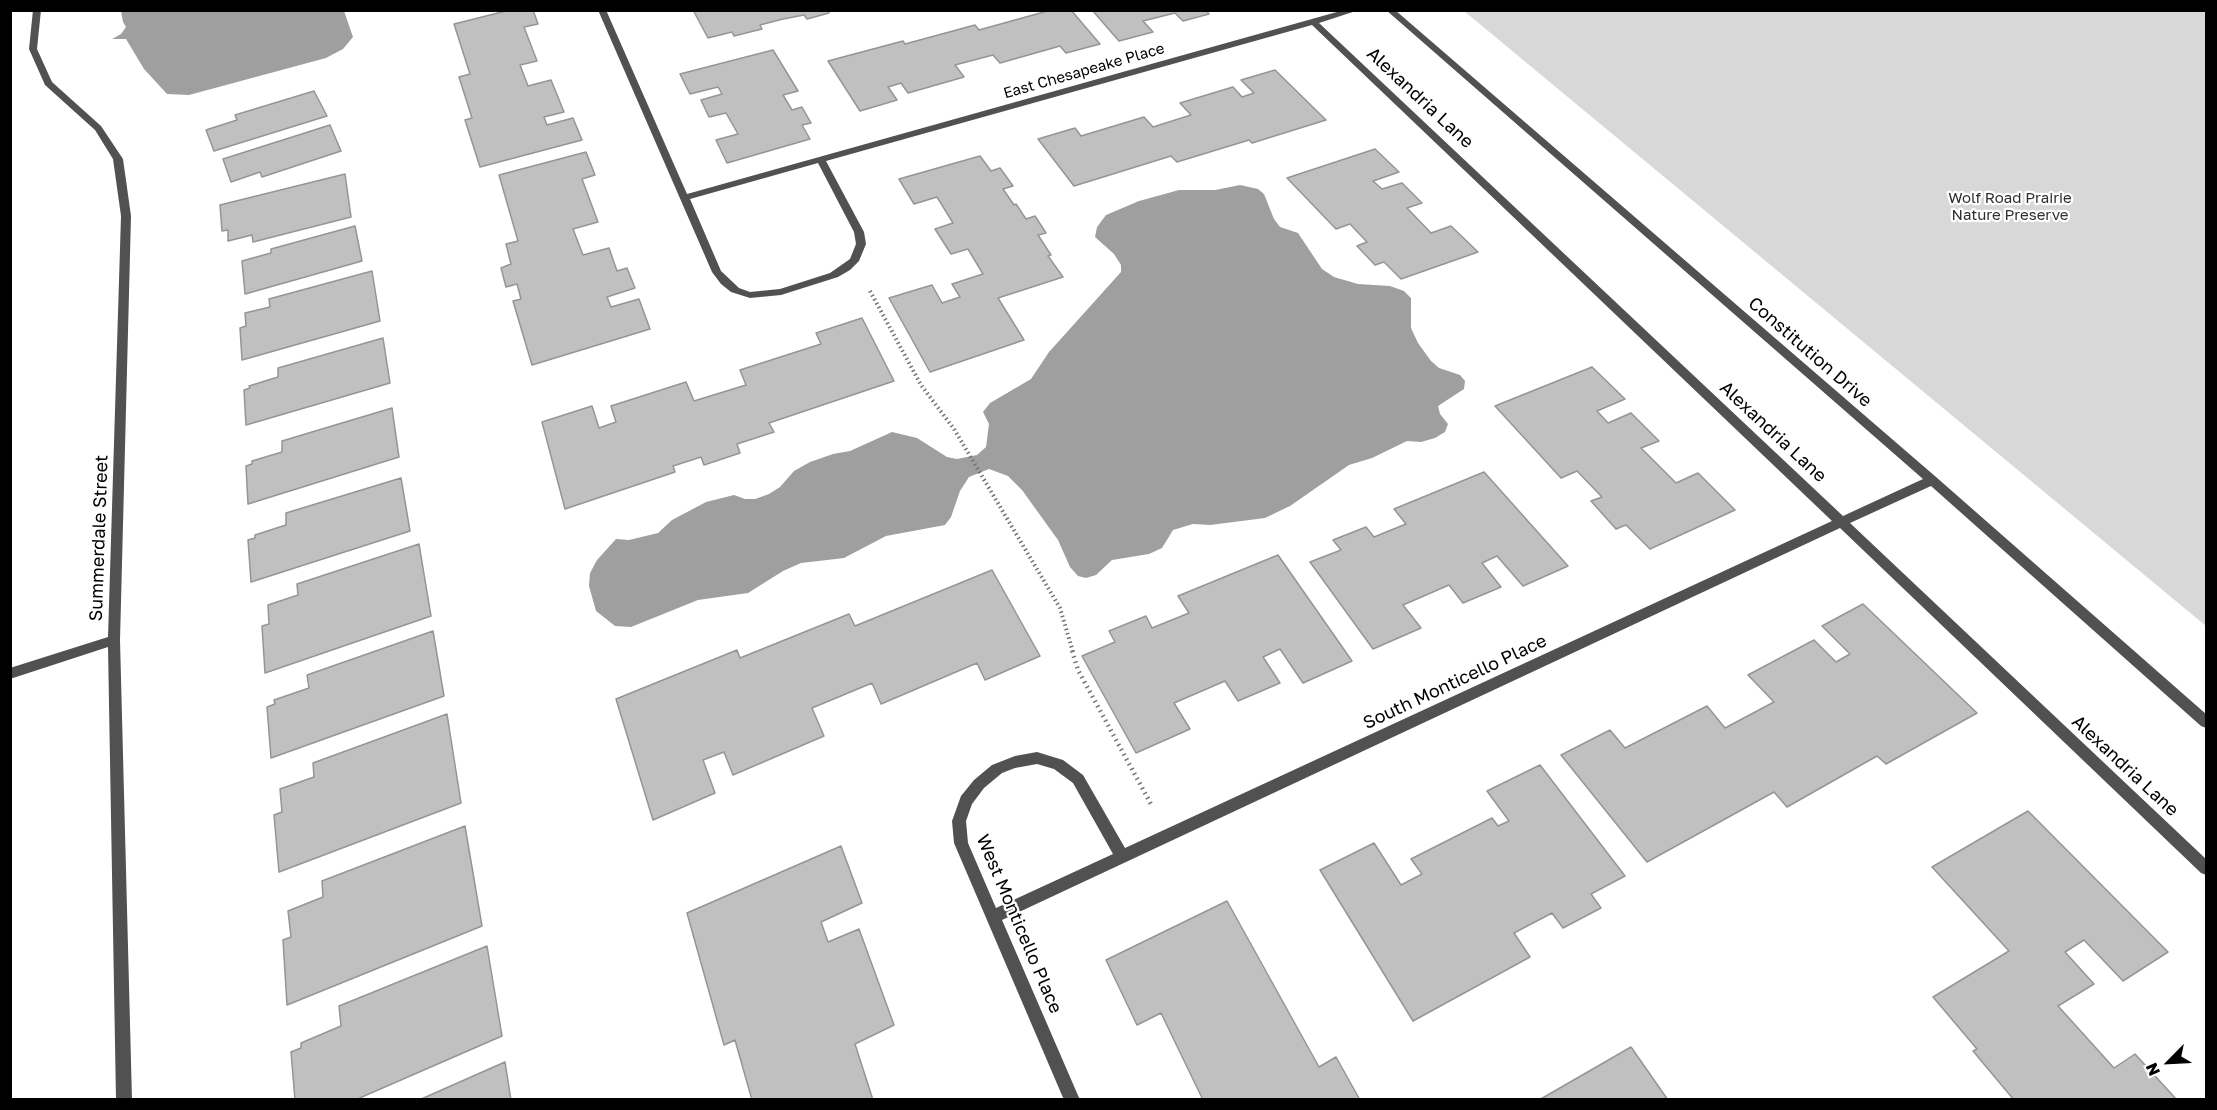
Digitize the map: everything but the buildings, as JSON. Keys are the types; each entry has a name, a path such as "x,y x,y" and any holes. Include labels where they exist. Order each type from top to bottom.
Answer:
{"street":[{"name":"Summerdale Street","path":"37,10 33,49 48,83 98,128 118,159 126,216 114,640 124,1100"},
{"path":"602,10 717,272 724,282 735,290 750,295 781,292 834,275 854,261 861,244 859,232 820,159"},
{"name":"East Chesapeake Place","path":"684,198 1355,10"},
{"name":"Constitution Drive","path":"1390,10 1932,480 2206,722"},
{"name":"Alexandria Lane","path":"1314,22 2206,868"},
{"name":"South Monticello Place","path":"993,917 1932,480"},
{"path":"10,674 114,640"},
{"name":"West Monticello Place","path":"1072,1100 961,843 959,821 966,801 979,784 997,769 1015,762 1037,758 1058,764 1078,778 1122,857"}],"path":[{"path":"854,261 921,385 954,429 1060,608 1078,670 1168,836"}],"green space":[{"name":"Wolf Road Prairie Nature Preserve","path":"1464,11 2206,11 2206,626"}],"shaded area":[{"path":"121,11 344,11 353,37 343,49 326,58 189,95 167,94 144,69 126,39 112,39 121,34 126,27"},
{"path":"1240,185 1258,189 1264,194 1274,219 1280,227 1298,233 1322,269 1334,277 1358,284 1390,286 1404,291 1411,298 1411,328 1418,343 1439,368 1460,375 1465,381 1464,389 1438,406 1440,414 1448,424 1445,432 1421,442 1407,441 1372,458 1349,465 1290,506 1265,518 1210,525 1193,524 1173,530 1162,548 1149,554 1112,560 1096,575 1086,578 1078,576 1070,567 1058,540 1022,490 1008,476 989,469 969,477 945,525 886,536 844,558 801,563 783,571 748,593 698,600 631,627 615,626 596,611 589,586 590,573 597,560 616,539 629,540 658,533 672,520 706,502 734,495 745,499 755,499 769,494 780,487 794,471 810,462 850,451 892,432 917,438 947,457 957,459 977,455 986,447 989,424 983,412 990,403 1031,379 1049,352 1121,272 1121,265 1114,254 1095,237 1097,227 1106,215 1139,201 1179,190 1215,190"}]}
